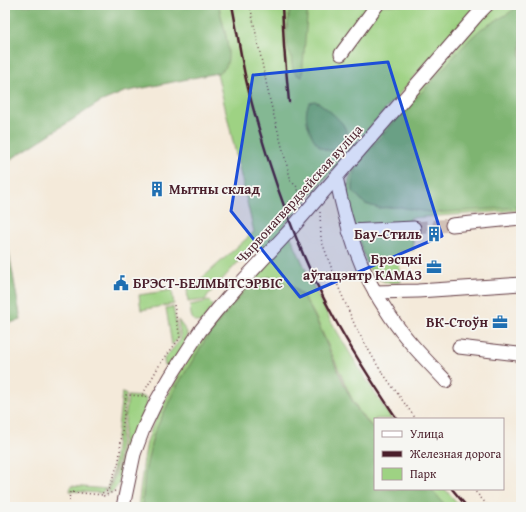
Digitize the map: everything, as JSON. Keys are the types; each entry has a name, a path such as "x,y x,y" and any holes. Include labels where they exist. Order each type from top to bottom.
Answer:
{"street":[{"path":"341,54 377,5"},
{"name":"Чырвонагвардзейская вуліца","path":"123,507 134,454 144,427 156,400 200,332 217,310 307,211 487,5"},
{"path":"336,177 349,231 375,292 390,317 416,349 446,381"},
{"path":"452,225 521,218"},
{"path":"349,231 414,228"},
{"path":"375,292 418,291 521,284"},
{"path":"459,347 518,354 521,356"}],"path":[{"path":"250,5 270,101 291,181 297,187 307,211"},
{"path":"319,196 321,239 338,286 356,328 379,368 415,418"},
{"path":"160,364 180,338 174,305"},
{"path":"475,490 490,507"},
{"path":"69,501 70,492 103,495"}],"highlighted area":[{"path":"388,62 442,236 300,297 231,211 253,75"}],"green space":[{"path":"5,5 219,5 228,46 227,62 225,68 217,73 124,92 100,102 5,163"},
{"path":"219,5 477,5 287,222 264,252 259,254 251,248 205,300 188,302 187,288 191,288 254,232 217,73 221,71 226,36"},
{"path":"291,5 308,5 302,77 294,71 291,56 287,47 287,29"},
{"path":"496,5 521,5 521,210 410,218 414,250 398,252 401,282 386,282 378,279 368,267 348,207 347,193 349,179 353,168 362,154 477,24"},
{"path":"521,5 521,207 434,213 400,207 379,208 365,204 353,191 353,177 368,151 470,39 481,29 509,13"},
{"path":"315,101 333,114 345,128 346,136 344,141 335,149 327,150 320,146 314,140 308,126 306,117 308,105 310,102"},
{"path":"5,230 21,320 5,324"},
{"path":"290,235 331,321 360,370 391,418 374,418 374,429 360,413 350,395 315,316 306,300 297,290 269,277 260,280 252,284 243,293 220,320 204,342 175,389 153,436 145,472 142,507 138,507 144,459 147,442 152,427 179,374 196,348 226,309"},
{"path":"269,277 290,284 308,303 314,314 343,383 359,412 374,429 374,490 432,490 447,507 142,507 145,472 153,436 175,389 204,342 220,320 252,284"},
{"path":"172,290 174,304 141,310 139,295"},
{"path":"209,301 213,305 202,322 195,321 192,317 190,305"},
{"path":"173,307 179,338 172,345 166,308"},
{"path":"178,320 187,332 186,343 171,364 165,365 164,359 181,339"},
{"path":"122,393 126,394 118,461 108,490 106,489 101,493 70,491 71,486 107,489 113,472"},
{"path":"128,396 143,396 146,399 147,405 127,452 118,485 113,491 104,494 109,491 120,462"},
{"path":"432,490 446,490 461,507 447,507"}],"tunnel":[{"path":"414,228 452,225"}],"railway":[{"path":"232,5 245,77 254,114 265,150 297,240 314,279 340,329 396,418"},
{"path":"282,5 289,102"},
{"path":"453,490 467,507"}],"place":[{"name":"Мытны склад","path":"157,189"},
{"name":"Бау-Стиль","path":"434,234"},
{"name":"Брэсцкі аўтацэнтр КАМАЗ","path":"434,267"},
{"name":"БРЭСТ-БЕЛМЫТСЭРВІС","path":"121,283"},
{"name":"ВК-Стоўн","path":"500,322"}]}
